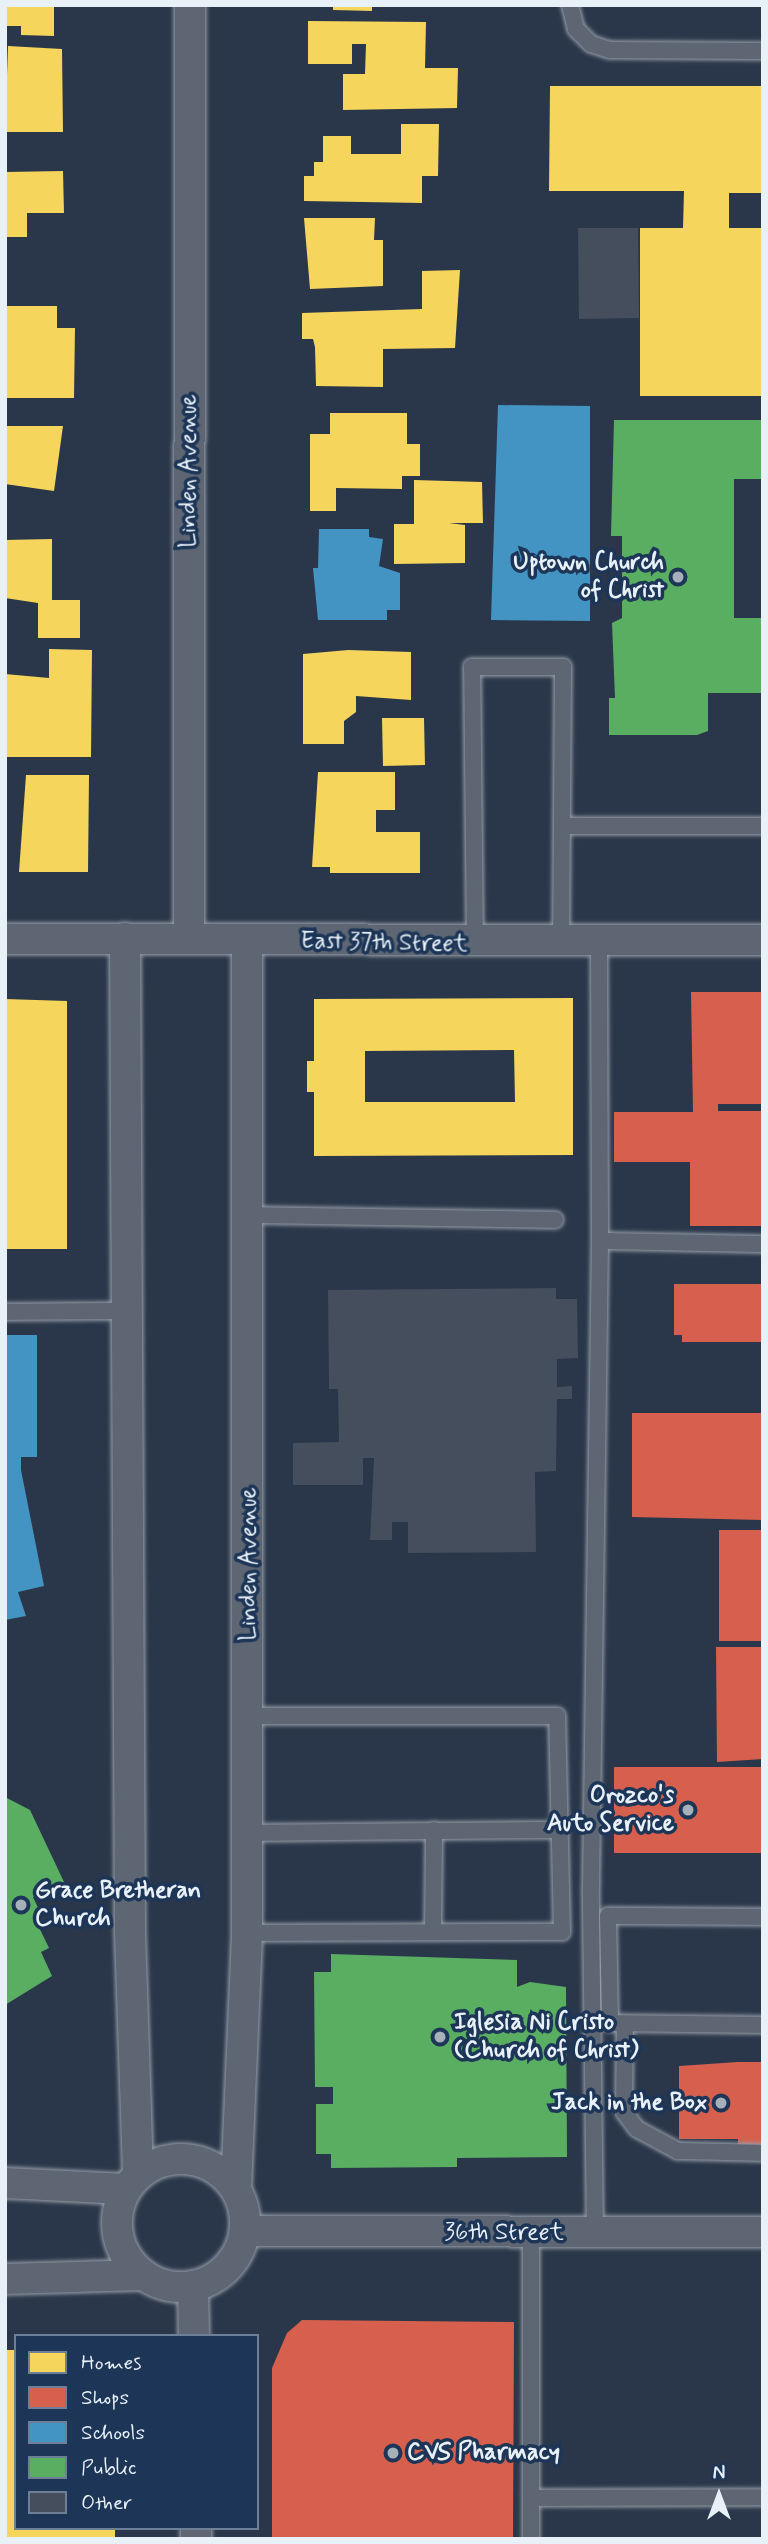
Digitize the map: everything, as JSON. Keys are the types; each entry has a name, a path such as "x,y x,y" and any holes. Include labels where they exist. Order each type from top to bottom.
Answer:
{"street":[{"name":"Linden Avenue","path":"189,937 190,5"},
{"name":"East 37th Street","path":"5,939 189,937 247,941 475,944 763,940"},
{"path":"5,2183 132,2181 168,2160 201,2161 236,2188 245,2231 228,2267 193,2286 167,2286 143,2275 129,2261 116,2226 132,2181 130,1311 125,938"},
{"name":"Linden Avenue","path":"236,2188 247,1933 247,941"},
{"name":"36th Street","path":"245,2231 531,2234 763,2232"},
{"path":"5,2279 143,2275"},
{"path":"193,2286 194,2334"}],"lane":[{"path":"570,5 576,29 591,44 610,50 763,51"},
{"path":"475,944 472,667 564,667 561,944"},
{"path":"562,827 763,827"},
{"path":"596,2234 591,1886 600,1241 598,944"},
{"path":"248,1215 555,1220"},
{"path":"600,1241 763,1244"},
{"path":"5,1312 130,1311"},
{"path":"247,1933 562,1931 557,1716 248,1716"},
{"path":"433,1931 434,1830"},
{"path":"247,1833 558,1830"},
{"path":"763,1917 608,1916 610,2023 763,2025"},
{"path":"625,2024 624,2112 637,2129 678,2151 763,2152"},
{"path":"531,2234 531,2539"},
{"path":"531,2498 763,2497"}],"building: Homes":[{"path":"5,5 54,5 54,36 21,35 21,26 5,26"},
{"path":"333,5 372,5 372,11 333,10"},
{"path":"308,21 426,22 425,68 458,68 457,108 343,110 343,74 365,74 366,44 352,44 352,64 308,64"},
{"path":"8,46 62,49 63,132 5,132"},
{"path":"550,86 763,86 763,193 729,193 729,228 763,228 763,396 640,396 640,228 683,228 684,191 549,191"},
{"path":"401,124 439,124 438,176 422,176 422,203 304,201 304,176 314,176 314,162 323,162 323,136 351,136 351,154 401,154"},
{"path":"63,171 64,213 27,213 27,237 5,237 5,172"},
{"path":"304,218 375,218 374,240 383,240 383,286 310,289"},
{"path":"460,270 455,348 383,349 383,387 316,386 315,347 313,339 302,339 302,313 422,309 422,271"},
{"path":"5,306 57,306 57,328 75,328 74,398 5,398"},
{"path":"330,413 407,413 407,444 420,444 420,476 402,476 402,489 336,488 336,511 310,511 310,434 330,434"},
{"path":"5,426 63,426 54,491 5,484"},
{"path":"414,480 482,482 483,523 449,523 465,525 465,563 394,564 394,524 414,524"},
{"path":"52,539 52,600 80,600 80,638 38,638 38,603 5,598 5,540"},
{"path":"49,649 92,650 91,757 5,757 5,674 49,678"},
{"path":"348,650 411,652 411,700 356,696 356,712 344,721 344,744 303,744 303,654"},
{"path":"382,718 424,718 425,765 383,766"},
{"path":"318,772 395,772 395,810 376,810 376,832 420,832 420,873 330,873 330,867 312,867"},
{"path":"26,775 89,775 88,872 19,872"},
{"path":"573,998 573,1155 314,1156 314,1092 307,1092 307,1061 314,1061 314,999","holes":["514,1050 515,1102 365,1102 365,1051"]},
{"path":"5,999 67,1001 67,1249 5,1249"},
{"path":"5,2350 14,2350 14,2530 115,2530 115,2539 5,2539"}],"building: Shops":[{"path":"691,992 763,992 763,1104 718,1104 718,1111 763,1111 763,1226 690,1226 690,1162 614,1162 614,1112 693,1112"},
{"path":"674,1284 763,1284 763,1342 682,1342 682,1335 674,1335"},
{"path":"632,1413 763,1413 763,1520 632,1517"},
{"path":"719,1530 763,1530 763,1641 719,1641"},
{"path":"716,1647 763,1647 763,1759 717,1762"},
{"name":"Orozco's Auto Service","path":"614,1767 763,1767 763,1853 614,1853"},
{"name":"Jack in the Box","path":"763,2062 763,2147 738,2147 738,2139 679,2139 679,2066"},
{"name":"CVS Pharmacy","path":"302,2320 514,2322 513,2539 272,2539 272,2368 287,2333"}],"building: Schools":[{"path":"498,405 590,406 590,621 491,620"},
{"path":"319,529 369,529 369,537 383,539 379,566 400,573 400,610 387,610 387,620 318,620 313,568 318,568"},
{"path":"5,1335 37,1335 37,1457 21,1457 21,1470 44,1586 18,1592 26,1616 5,1620"}],"building: Public":[{"name":"Uptown Church of Christ","path":"614,420 763,420 763,479 734,479 734,618 763,618 763,693 708,693 708,731 697,735 609,735 609,698 615,698 612,623 622,618 622,536 611,536"},
{"name":"Grace Bretheran Church","path":"5,1797 30,1810 64,1882 33,1897 40,1912 33,1915 49,1948 41,1952 52,1976 5,2005"},
{"name":"Iglesia Ni Cristo (Church of Christ)","path":"331,1954 517,1960 517,1987 530,1982 566,1987 567,2157 457,2158 457,2167 331,2168 331,2154 316,2154 316,2104 333,2104 333,2087 315,2087 314,1972 331,1972"}],"building: Other":[{"path":"578,228 638,228 639,318 579,319"},
{"path":"556,1288 556,1299 577,1299 578,1358 557,1359 557,1387 572,1386 572,1399 557,1399 556,1471 535,1472 536,1552 408,1553 408,1522 392,1522 392,1540 370,1540 374,1458 363,1458 363,1485 293,1485 293,1443 339,1442 338,1389 329,1389 328,1290"}],"place":[{"name":"Uptown Church of Christ","path":"678,577"},
{"name":"Orozco's Auto Service","path":"688,1810"},
{"name":"Grace Bretheran Church","path":"21,1905"},
{"name":"Iglesia Ni Cristo (Church of Christ)","path":"440,2037"},
{"name":"Jack in the Box","path":"721,2103"},
{"name":"CVS Pharmacy","path":"393,2453"}]}
